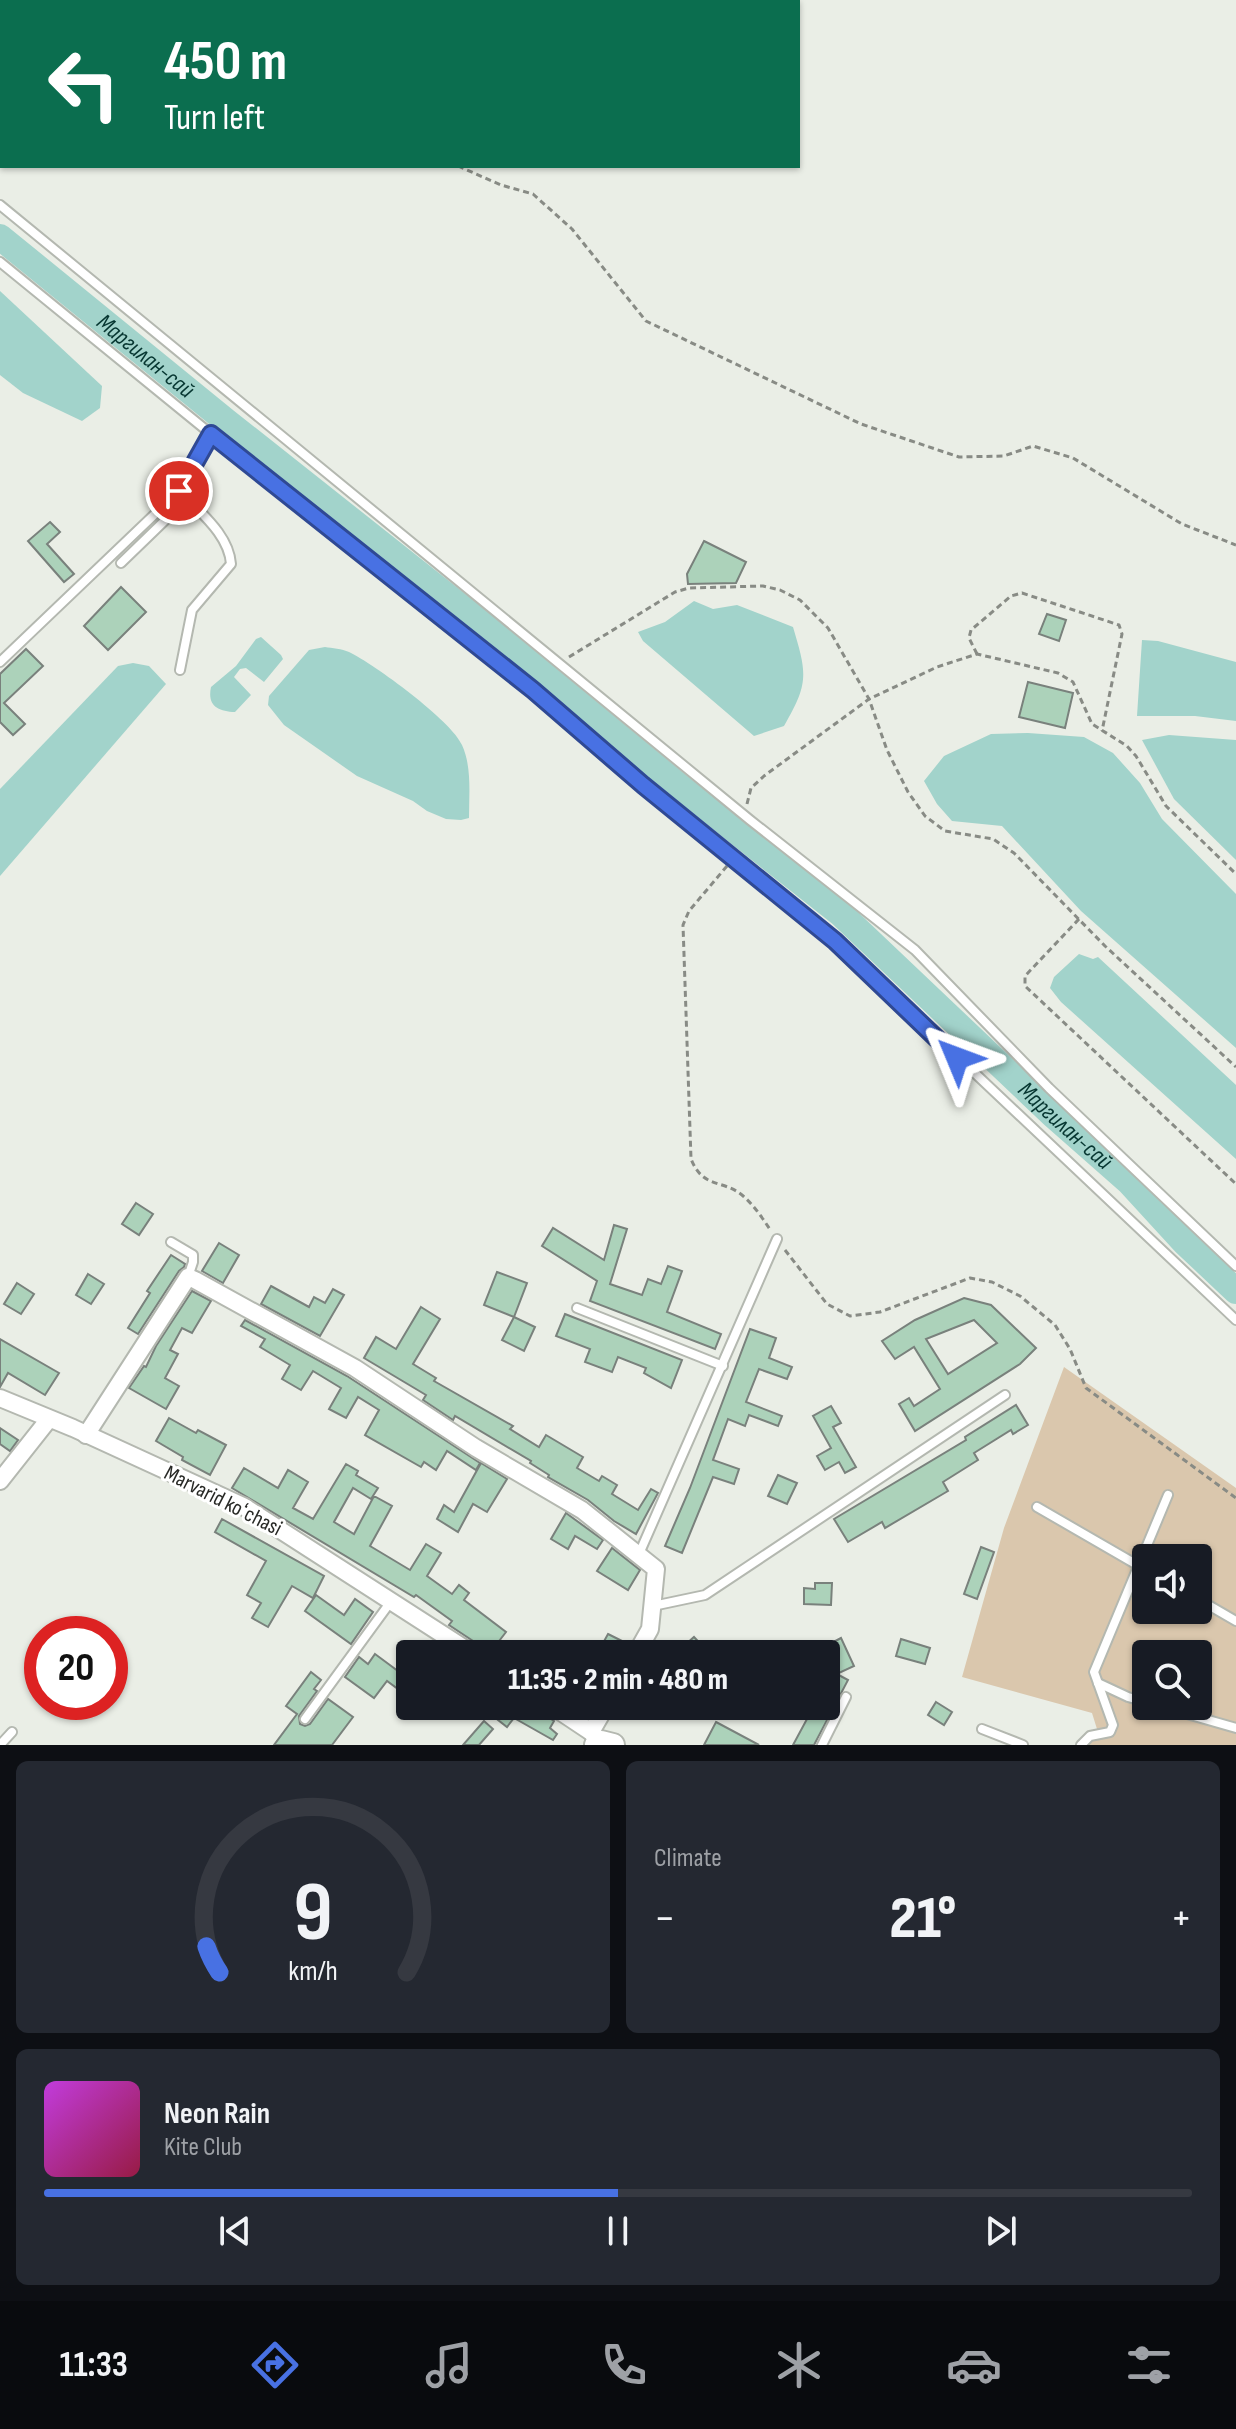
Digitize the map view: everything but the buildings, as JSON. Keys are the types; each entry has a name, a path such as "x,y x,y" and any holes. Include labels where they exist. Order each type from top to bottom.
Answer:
{"street":[{"path":"86,1435 188,1277 355,1368 476,1448 582,1510 639,1555 656,1569 650,1629 644,1640"},
{"name":"Marvarid koʻchasi","path":"0,1398 243,1506 452,1640"},
{"path":"0,1481 49,1419"},
{"path":"571,1720 600,1741 604,1720"}],"lane":[{"path":"0,205 750,820 915,950 1049,1088 1236,1266"},
{"path":"0,262 533,690 835,941 1236,1320"},
{"path":"0,662 182,494 211,434"},
{"path":"121,563 184,502 182,494"},
{"path":"180,670 192,610 231,564 230,554 214,526 182,494"},
{"path":"639,1555 777,1239"},
{"path":"171,1242 193,1255 188,1277"},
{"path":"577,1308 723,1366"},
{"path":"653,1606 705,1595 1005,1395"},
{"path":"1150,1544 1168,1495"},
{"path":"1037,1507 1132,1561"},
{"path":"1081,1745 1090,1736 1110,1732 1113,1725 1094,1672 1132,1589"},
{"path":"305,1719 392,1600"},
{"path":"1212,1607 1236,1621"},
{"path":"1098,1683 1132,1698"},
{"path":"822,1745 846,1697"},
{"path":"1212,1720 1235,1726"},
{"path":"982,1729 1023,1745"},
{"path":"0,1745 12,1732"}],"path":[{"path":"463,168 501,185 533,194 572,229 646,321 861,424 959,457 1004,456 1033,446 1073,458 1182,524 1236,545"},
{"path":"558,663 675,592 689,588 763,586 800,600 828,628 869,699 887,750 908,792 925,816 945,831 993,839 1014,853 1079,919 1236,1067"},
{"path":"977,654 969,638 971,630 1011,596 1022,593 1119,625 1122,634 1102,731"},
{"path":"750,820 747,803 751,788 869,699 937,667 977,654 1058,673 1073,682 1092,724 1127,746 1166,806 1236,874"},
{"path":"733,859 689,911 683,925 691,1159 696,1172 741,1194 758,1211 805,1279 827,1304 850,1316 880,1312 970,1278 992,1282 1020,1296 1055,1325 1070,1349 1086,1388 1236,1498"},
{"path":"1079,919 1025,976 1025,986 1236,1184"}],"shaded area":[{"path":"1064,1367 1236,1488 1236,1745 1082,1745 1097,1729 1092,1713 962,1677 1004,1528"}],"water":[{"path":"0,291 102,386 100,408 82,421 23,393 0,375"},
{"path":"694,601 713,609 737,605 793,627 803,678 798,699 784,726 754,736 643,641 638,632 665,622"},
{"path":"261,637 283,659 264,682 246,668 240,669 234,677 251,695 235,712 219,709 212,703 211,687 236,666 256,639"},
{"path":"1142,640 1158,641 1236,662 1236,721 1195,716 1137,716"},
{"path":"325,647 349,652 376,668 428,708 455,735 467,762 469,818 446,819 357,776 284,725 268,705 269,696 309,650"},
{"path":"133,663 149,666 166,684 0,876 0,789 118,666"},
{"path":"991,734 1084,737 1113,753 1140,783 1162,819 1236,894 1236,1048 1081,911 1002,826 952,821 937,804 924,781 944,756"},
{"path":"1169,735 1236,740 1236,860 1174,799 1142,740"},
{"path":"1079,954 1093,959 1098,957 1236,1085 1236,1159 1061,1002 1050,988 1054,977"}],"waterway":[{"name":"Маргилан-сай","path":"0,237 841,914 1054,1116 1129,1182 1184,1242 1236,1291"}],"route":[{"path":"179,491 211,434 533,690 643,785 835,941 957,1058"}]}
